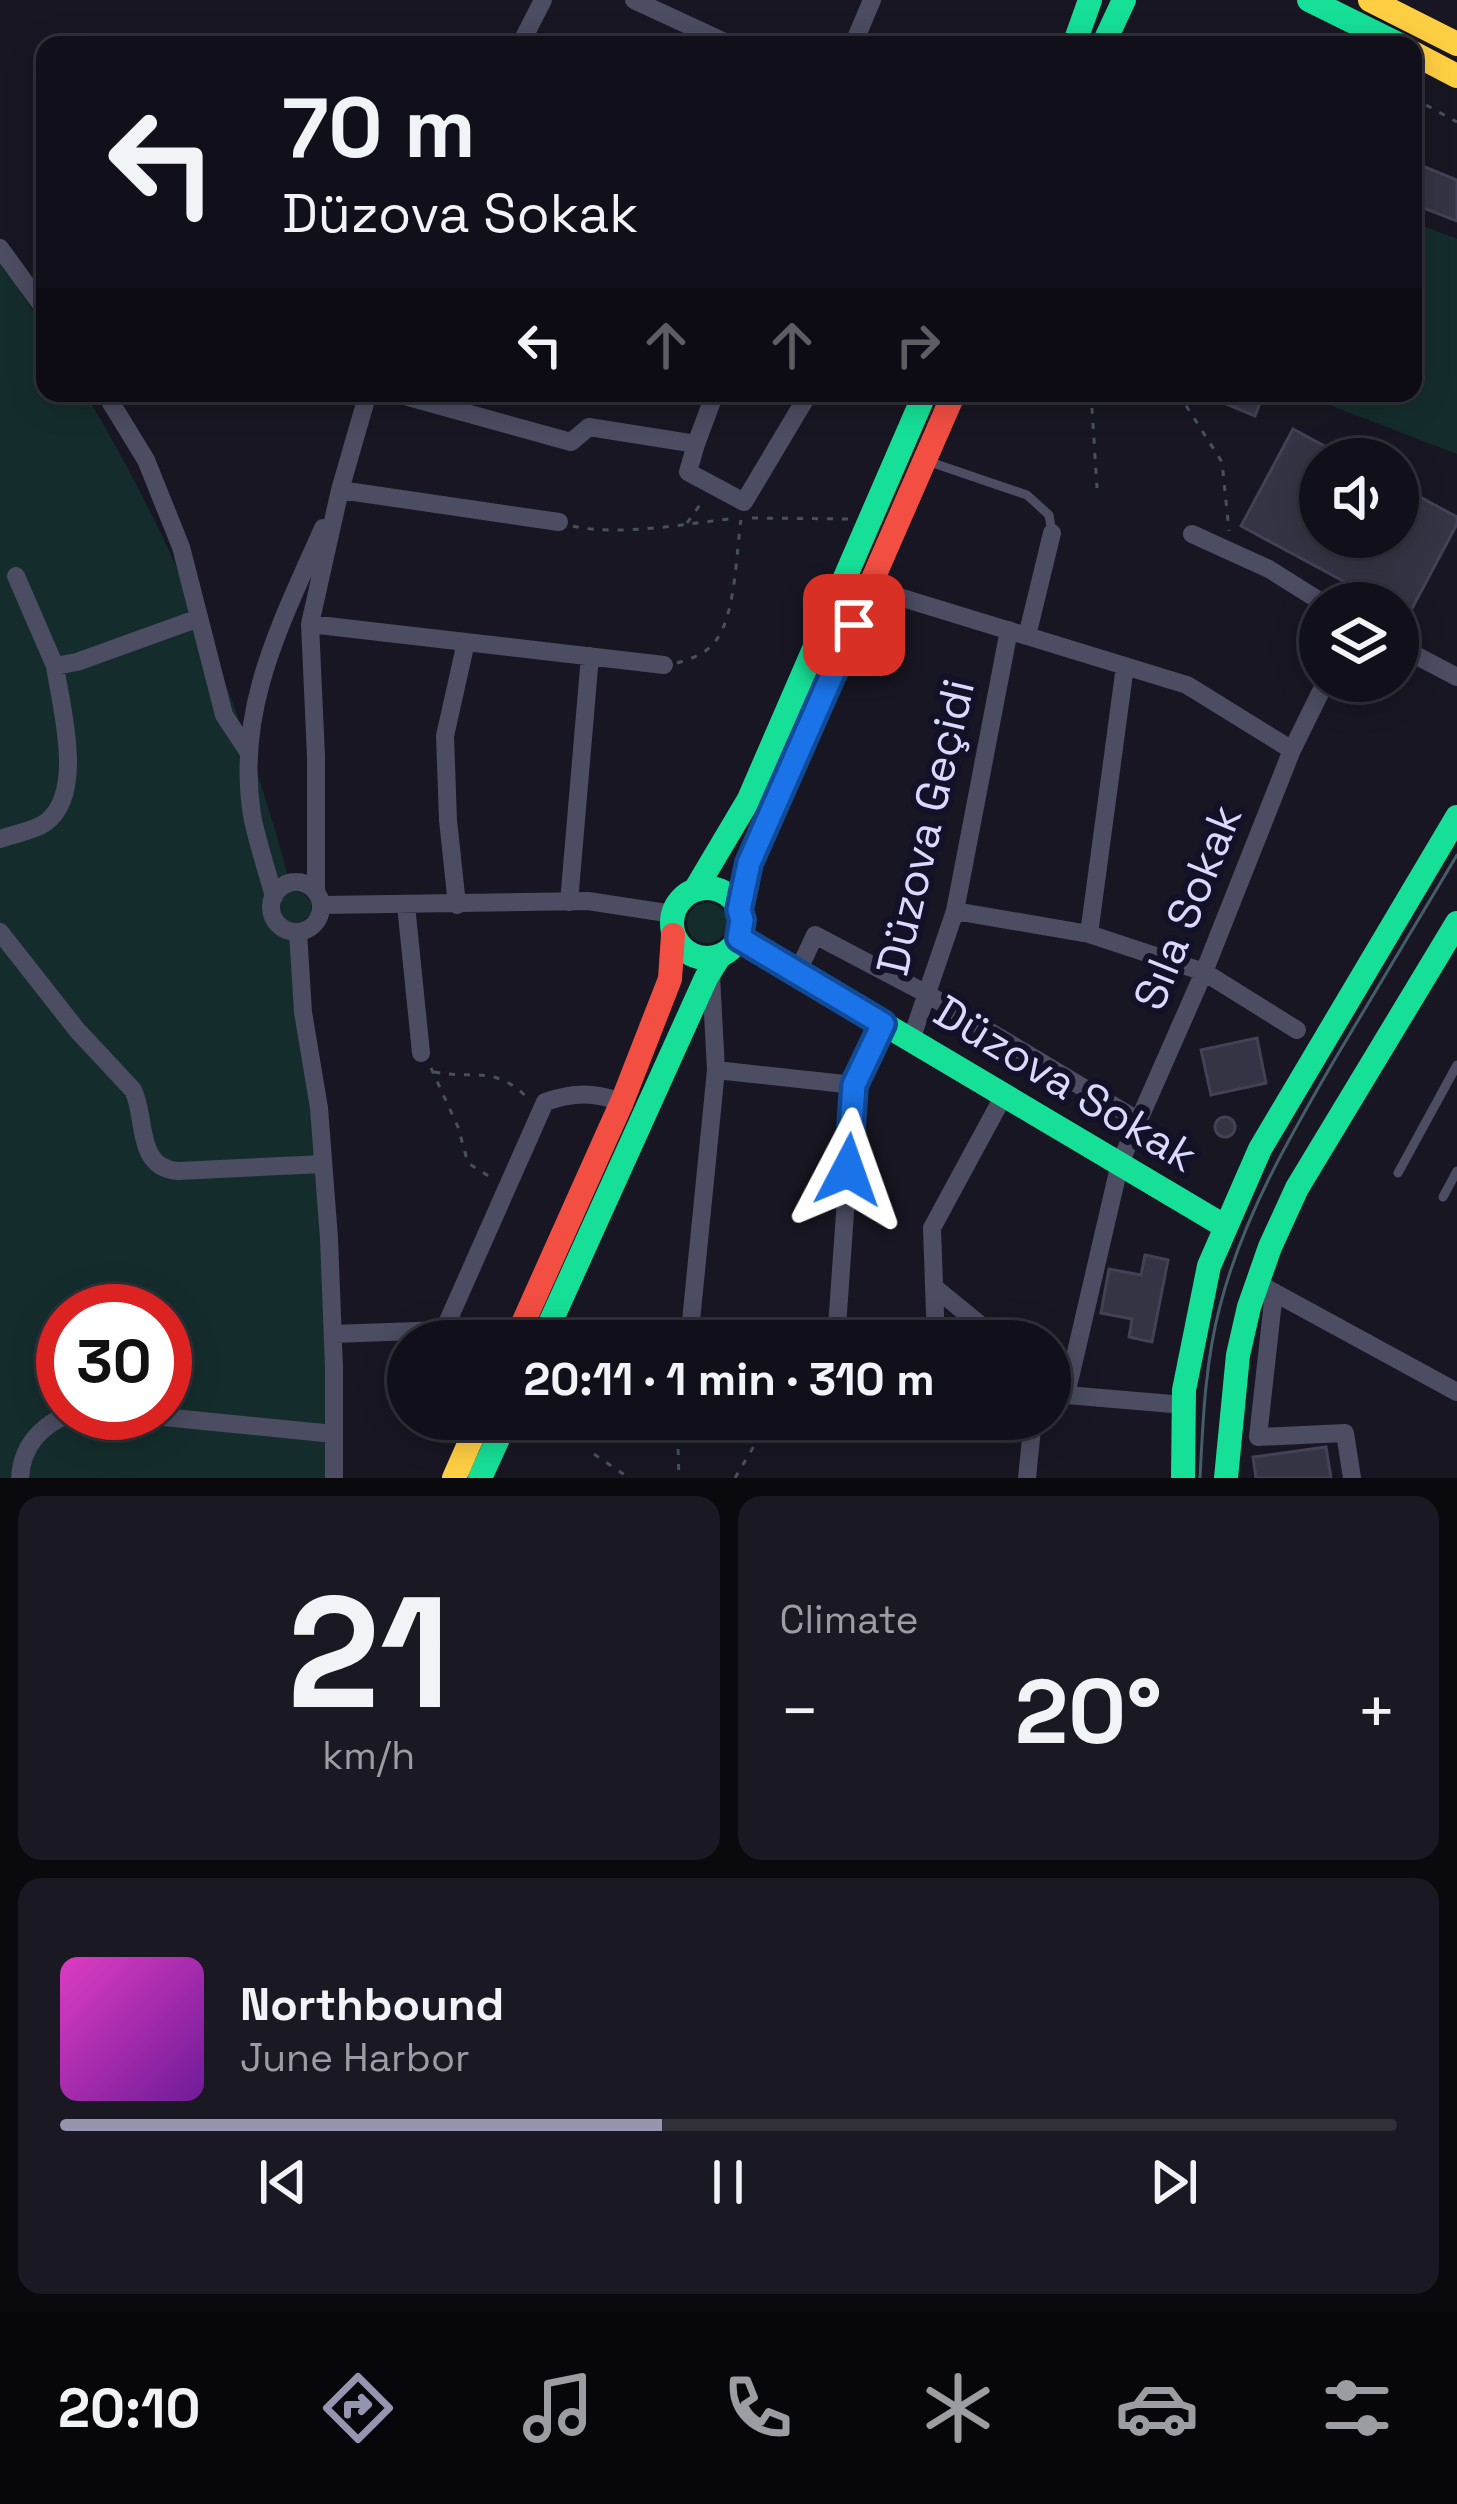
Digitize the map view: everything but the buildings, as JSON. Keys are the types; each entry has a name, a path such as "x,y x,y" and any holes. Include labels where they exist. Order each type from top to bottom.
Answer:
{"main road":[{"path":"1078,36 1090,0"},
{"path":"1107,36 1124,0"},
{"path":"1309,0 1382,36"},
{"path":"1370,0 1457,44"},
{"path":"1422,58 1457,76"},
{"path":"524,1320 622,1102 670,979 673,924 680,900 694,890 749,799 921,402"},
{"path":"739,910 749,863 950,402"},
{"path":"1183,1478 1184,1390 1209,1266 1260,1149 1457,817"},
{"path":"552,1320 715,964 739,938 742,920 730,896 713,888 694,890"},
{"path":"1226,1478 1237,1358 1297,1188 1457,923"},
{"path":"673,924 677,944 692,956 715,964"},
{"name":"Düzova Sokak","path":"739,938 1226,1227"},
{"path":"454,1478 471,1440"},
{"path":"480,1478 497,1440"}],"street":[{"path":"525,36 543,0"},
{"path":"634,0 712,36"},
{"path":"857,36 872,0"},
{"path":"0,248 36,298"},
{"path":"110,402 146,460 182,547 224,715 250,754"},
{"path":"365,402 310,624 319,899 315,923 298,932 285,930 276,921 271,909 274,897 282,887 294,883 307,885 319,899 406,905 588,901 673,924"},
{"path":"427,402 571,442 589,427 696,444"},
{"path":"712,402 688,472 745,502 803,402"},
{"path":"340,490 559,522"},
{"path":"274,897 252,813 249,727 267,657 340,490"},
{"name":"Düzova Geçidi","path":"911,1040 955,911 1018,633 1052,533"},
{"path":"1192,533 1269,568 1299,587"},
{"path":"0,839 49,820 67,784 70,759 55,667 16,576"},
{"path":"869,588 1187,685 1292,750"},
{"path":"55,667 200,618"},
{"path":"310,624 664,665"},
{"path":"457,905 445,736 466,642"},
{"path":"569,902 590,656"},
{"path":"1419,657 1457,677"},
{"path":"1089,934 1125,666"},
{"name":"Sıla Sokak","path":"1071,1334 1120,1163 1316,702"},
{"path":"406,905 421,1053"},
{"path":"955,911 1089,934 1204,972 1297,1030"},
{"path":"0,932 76,1030 133,1090 148,1151 159,1167 178,1171 323,1164"},
{"path":"298,932 323,1164 333,1334 334,1478"},
{"path":"797,973 815,935 927,994 1138,1121"},
{"path":"691,1320 716,1070 715,964"},
{"path":"837,1320 854,1085 883,1024"},
{"path":"716,1070 854,1085"},
{"path":"448,1320 545,1102 570,1093 597,1093 622,1102"},
{"path":"935,1320 932,1228 1004,1095"},
{"path":"934,1287 974,1320"},
{"path":"1352,1478 1345,1433 1258,1437 1265,1287 1457,1392"},
{"path":"333,1334 387,1332"},
{"path":"1071,1392 1184,1406"},
{"path":"192,1420 334,1434"},
{"path":"20,1478 20,1466 36,1435"},
{"path":"1027,1478 1031,1440"}],"lane":[{"path":"925,460 1033,498 1049,515 1052,533"},
{"path":"1398,1173 1457,1065"},
{"path":"1443,1197 1457,1171"}],"path":[{"path":"1422,103 1457,122"},
{"path":"1092,402 1097,488"},
{"path":"1184,402 1222,462 1230,551"},
{"path":"687,523 714,485"},
{"path":"559,522 589,530 741,518 870,519"},
{"path":"664,665 697,656 722,634 741,518"},
{"path":"507,1187 468,1163 458,1127 432,1071 496,1076 508,1081 540,1112"},
{"path":"678,1440 679,1478"},
{"path":"734,1478 757,1440"},
{"path":"594,1454 629,1478"}],"green space":[{"path":"1422,225 1457,239 1457,454 1321,402 1422,402"},
{"path":"0,261 36,315 36,402 90,402 119,452 179,573 231,697 292,891 303,893 311,902 311,914 298,924 315,1087 332,1478 0,1478"},
{"path":"707,903 721,909 727,923 721,937 707,943 693,937 687,923 693,909"}],"tram line":[{"path":"1200,1478 1211,1349 1241,1241 1301,1118 1457,855"}],"traffic: fast":[{"path":"1077,36 1090,0"},
{"path":"1107,36 1124,0"},
{"path":"1309,0 1382,36"},
{"path":"695,890 749,799 921,402"},
{"path":"1183,1478 1184,1390 1209,1266 1260,1149 1457,817"},
{"path":"707,888 732,898 742,923 732,948 707,958 682,948 672,923 682,898 707,888"},
{"path":"1226,1478 1238,1355 1270,1247 1297,1188 1457,923"},
{"path":"739,938 1226,1227"},
{"path":"551,1320 719,957"},
{"path":"480,1478 497,1440"}],"traffic: slow":[{"path":"1370,0 1457,44"},
{"path":"1422,58 1457,76"},
{"path":"454,1478 471,1440"}],"traffic: jam":[{"path":"739,910 749,863 950,402"},
{"path":"524,1320 622,1102 670,979 673,935"}],"route":[{"path":"848,1170 854,1085 883,1024 739,938 739,910 749,863 854,625"}]}
